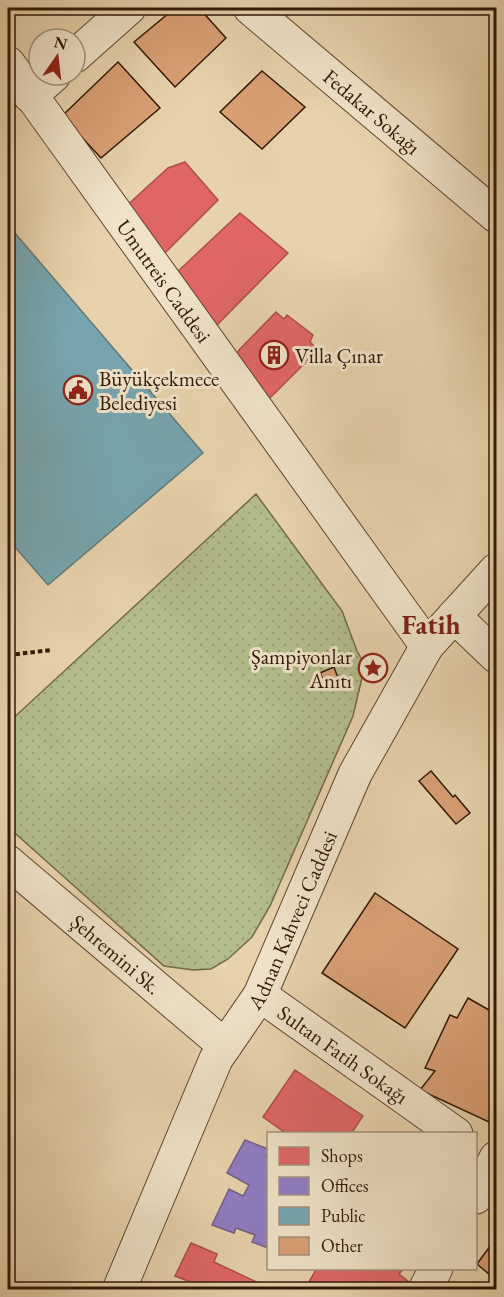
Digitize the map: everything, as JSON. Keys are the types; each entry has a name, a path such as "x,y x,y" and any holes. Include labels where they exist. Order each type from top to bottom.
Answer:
{"street":[{"path":"87,45 129,8"},
{"name":"Fedakar Sokağı","path":"250,8 496,216"},
{"name":"Umutreis Caddesi","path":"16,80 428,646"},
{"name":"Adnan Kahveci Caddesi","path":"119,1290 216,1059 260,995 355,774 428,646 496,570"},
{"path":"454,616 496,656"},
{"name":"Şehremini Sk.","path":"8,862 225,1046"},
{"name":"Sultan Fatih Sokağı","path":"260,995 453,1132"},
{"path":"477,1194 491,1157"},
{"path":"425,1290 435,1270"}],"path":[{"path":"8,655 52,650"}],"green space":[{"path":"256,494 342,611 357,651 365,665 353,716 270,906 252,937 228,959 211,969 193,970 164,966 8,827 8,723"}],"building: Shops":[{"path":"185,162 218,200 164,254 123,209 168,168"},
{"path":"240,213 288,253 214,328 175,274"},
{"name":"Villa Çınar","path":"276,312 284,319 287,315 313,335 310,342 318,350 268,400 233,360 239,350"},
{"path":"295,1070 363,1116 352,1132 284,1132 263,1117"},
{"path":"191,1243 217,1254 214,1262 265,1286 264,1290 199,1290 201,1286 175,1276"},
{"path":"316,1270 402,1270 399,1274 413,1285 412,1290 311,1290 306,1287"}],"building: Offices":[{"path":"245,1140 267,1149 267,1248 252,1242 255,1235 236,1228 234,1233 212,1225 229,1189 243,1196 249,1185 227,1173"}],"building: Public":[{"name":"Büyükçekmece Belediyesi","path":"8,225 203,453 48,585 8,539"}],"building: Other":[{"path":"175,8 199,8 226,38 175,87 134,42"},
{"path":"118,62 160,108 101,158 62,116"},
{"path":"262,71 305,107 262,149 220,112"},
{"path":"334,667 339,681 326,686 320,673"},
{"path":"431,771 470,813 456,824 419,781"},
{"path":"375,893 458,949 405,1028 322,973"},
{"path":"468,998 496,1014 496,1107 489,1122 420,1090 435,1071 425,1068 450,1015 457,1018"},
{"path":"496,1238 496,1280 477,1264"}],"place":[{"name":"Villa Çınar","path":"274,355"},
{"name":"Büyükçekmece Belediyesi","path":"78,390"},
{"name":"Şampiyonlar Anıtı","path":"373,668"}],"district":[{"name":"Fatih","path":"431,624"}]}
